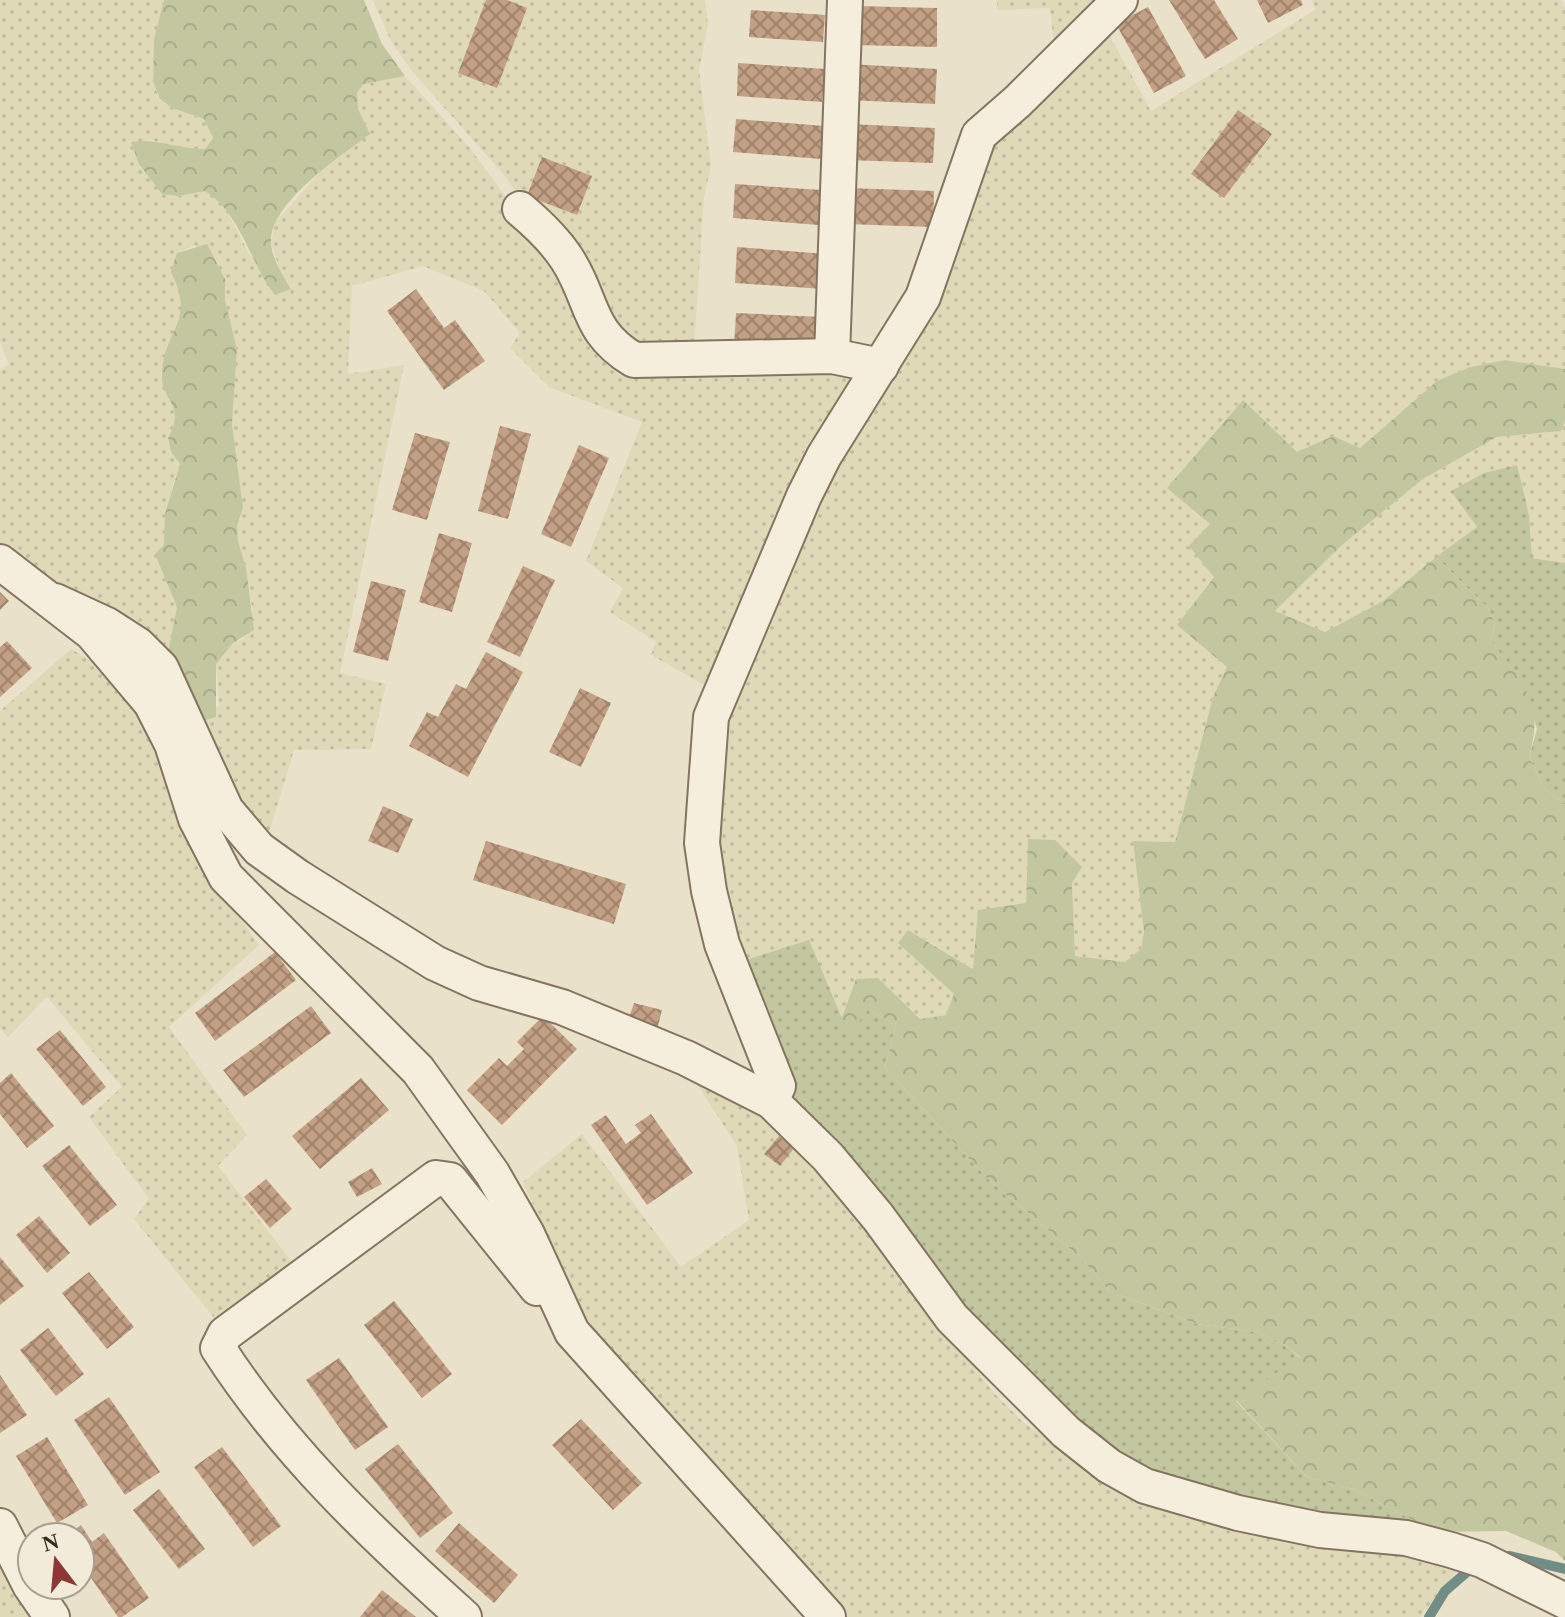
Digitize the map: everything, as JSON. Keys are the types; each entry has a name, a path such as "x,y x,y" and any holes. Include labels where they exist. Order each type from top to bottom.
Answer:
{"street":[{"path":"832,356 845,0"},
{"path":"771,1101 778,1086 722,944 709,891 702,843 711,717 804,496 824,456 923,297 979,135 1018,101 1120,0"},
{"path":"520,209 546,231 568,261 610,346 634,360 832,356 881,366"},
{"path":"0,562 55,601 92,633 151,703 172,744 196,819 226,877 378,1028 455,1119 492,1173 527,1234 572,1332"},
{"path":"55,601 107,625 138,645 161,668 226,810 259,849 298,877 435,963 479,983 562,1007 675,1053 771,1101 828,1157 878,1217 952,1318 1066,1432 1109,1466 1145,1486 1238,1513 1320,1530 1406,1538 1451,1550 1482,1560 1565,1601"},
{"path":"464,1617 330,1492 236,1376 218,1348 225,1334 436,1178 450,1180 462,1193 572,1332 828,1617"},
{"path":"0,1526 52,1617"}],"shaded area":[{"path":"0,0 164,0 154,39 153,81 160,100 172,108 204,119 213,138 205,149 178,149 148,139 179,196 205,191 222,201 249,254 291,288 278,265 271,242 275,223 319,173 369,134 358,109 357,92 364,84 405,76 469,147 517,212 545,239 598,342 849,369 851,379 848,391 807,445 708,687 651,655 656,642 610,612 623,588 586,561 642,422 549,387 510,348 520,333 484,291 423,266 352,286 348,374 404,365 340,673 386,684 371,749 294,750 266,843 242,823 198,722 219,706 216,664 233,643 243,639 253,611 237,526 243,508 232,424 237,349 225,300 225,279 195,245 177,253 182,293 180,324 164,359 161,377 177,411 175,425 168,438 171,452 180,464 171,491 164,545 156,554 177,607 166,662 0,547 0,369 9,365 0,341"},
{"path":"373,0 705,0 708,24 699,70 711,166 704,197 694,348 644,349 624,341 505,176 411,70 390,39"},
{"path":"997,0 1107,0 1055,54 1050,8 997,10"},
{"path":"1312,0 1561,0 1565,8 1565,369 1505,360 1470,367 1437,381 1360,449 1333,436 1297,452 1167,487 1210,524 1214,577 1177,625 1227,667 1213,697 1175,842 1134,841 1144,932 1141,949 1125,962 1075,956 1072,882 1028,839 1026,904 974,969 909,930 954,995 946,1015 920,1019 878,978 856,979 840,1021 809,941 739,962 719,891 720,734 757,634 986,144 1105,27 1151,111 1315,10"},
{"path":"1565,421 1565,563 1532,558 1529,515 1516,465 1452,490 1477,527 1383,601 1325,632 1275,611 1342,545 1423,479 1498,437 1561,431"},
{"path":"71,649 108,670 151,732 193,854 259,945 169,1027 247,1135 218,1166 295,1266 219,1324 134,1219 149,1199 89,1117 122,1087 47,997 8,1037 0,1028 0,711"},
{"path":"689,1072 780,1119 994,1393 1025,1424 1180,1517 1234,1529 1452,1563 1456,1572 1420,1617 842,1617 699,1455 577,1307 523,1182 582,1134 681,1267 749,1220 737,1146"},
{"path":"0,1541 16,1570 16,1601 33,1601 42,1617 0,1617"}],"green space":[{"path":"164,0 364,0 382,44 405,76 364,84 357,92 358,109 370,134 309,182 282,212 273,228 272,249 291,289 275,295 236,225 217,200 205,191 179,196 162,194 139,164 131,142 149,141 205,149 213,138 204,119 172,108 160,99 153,81 154,39"},
{"path":"207,244 225,279 225,300 237,349 232,424 243,508 237,526 254,630 233,643 216,664 216,717 198,722 166,662 177,607 155,554 164,545 165,514 180,464 171,452 168,438 175,418 162,374 167,347 180,315 181,303 171,272 177,253"},
{"path":"1505,360 1565,369 1565,421 1561,431 1497,437 1423,479 1342,545 1275,611 1325,632 1383,601 1436,557 1489,609 1495,625 1491,641 1521,682 1532,707 1534,721 1529,757 1546,791 1565,803 1565,1561 1556,1552 1506,1531 1436,1532 1353,1489 1307,1477 1236,1400 1300,1357 1285,1345 1257,1332 1197,1324 1109,1291 1081,1258 987,1178 885,1068 896,1024 867,1010 849,1036 840,1022 856,979 878,978 920,1019 946,1015 954,994 898,943 908,930 973,969 978,910 1026,903 1028,839 1055,840 1082,867 1072,883 1075,956 1125,962 1141,949 1144,932 1133,841 1175,842 1213,697 1227,667 1177,625 1214,577 1189,546 1210,524 1167,488 1243,400 1297,452 1333,436 1360,448 1437,381 1470,367"},
{"path":"1517,465 1529,515 1532,558 1565,563 1565,803 1546,791 1529,757 1537,729 1521,682 1491,641 1495,625 1489,609 1436,557 1477,527 1451,491 1484,473"},
{"path":"809,940 849,1035 867,1010 896,1024 885,1068 987,1178 1081,1258 1109,1291 1197,1324 1257,1332 1285,1345 1300,1358 1236,1401 1307,1477 1353,1489 1436,1532 1238,1504 1102,1451 957,1312 792,1095 739,962"}],"building":[{"path":"486,0 507,0 527,8 497,88 458,73"},
{"path":"1169,0 1214,0 1238,39 1205,59"},
{"path":"1257,0 1301,0 1303,5 1268,23"},
{"path":"856,6 937,8 937,47 855,45"},
{"path":"1148,7 1186,76 1154,93 1116,24"},
{"path":"751,10 825,15 823,42 749,37"},
{"path":"738,63 825,69 822,102 737,96"},
{"path":"849,64 937,69 935,104 847,100"},
{"path":"1238,110 1272,134 1224,198 1191,174"},
{"path":"736,119 824,126 821,159 733,152"},
{"path":"849,124 935,128 933,163 847,160"},
{"path":"542,157 592,176 577,215 527,196"},
{"path":"735,184 821,190 818,225 733,218"},
{"path":"847,188 934,191 933,227 845,224"},
{"path":"737,247 826,254 823,289 735,283"},
{"path":"416,289 444,328 455,320 485,361 444,390 387,311"},
{"path":"736,313 821,317 820,352 734,348"},
{"path":"500,426 531,434 508,519 478,511"},
{"path":"415,433 450,442 427,520 392,510"},
{"path":"579,445 609,458 571,547 541,534"},
{"path":"439,533 472,543 452,612 419,602"},
{"path":"523,566 555,580 520,657 487,642"},
{"path":"371,581 406,590 388,661 353,652"},
{"path":"0,592 9,601 0,610"},
{"path":"7,641 32,668 0,697 0,647"},
{"path":"486,652 523,672 468,777 409,746 427,712 438,717 456,684 466,689"},
{"path":"580,688 611,703 581,767 549,752"},
{"path":"383,806 413,819 398,853 368,841"},
{"path":"486,841 626,884 614,924 473,880"},
{"path":"275,952 296,980 215,1041 195,1013"},
{"path":"634,1003 662,1010 658,1026 629,1018"},
{"path":"311,1006 331,1033 244,1097 223,1070"},
{"path":"543,1016 577,1049 502,1125 467,1090 499,1058 507,1066 524,1049 517,1042"},
{"path":"60,1030 106,1087 83,1106 36,1049"},
{"path":"11,1073 54,1126 27,1148 0,1114 0,1083"},
{"path":"361,1078 389,1110 320,1169 292,1136"},
{"path":"651,1114 693,1173 647,1205 591,1125 606,1115 626,1144 641,1133 635,1125"},
{"path":"779,1136 794,1148 780,1166 764,1154"},
{"path":"69,1145 117,1205 90,1226 42,1166"},
{"path":"372,1168 382,1184 357,1197 348,1182"},
{"path":"266,1179 292,1209 270,1228 244,1197"},
{"path":"39,1216 70,1253 47,1273 16,1235"},
{"path":"0,1257 24,1286 0,1305"},
{"path":"89,1272 134,1327 107,1349 62,1293"},
{"path":"394,1301 452,1374 422,1398 364,1325"},
{"path":"48,1328 84,1374 56,1396 20,1350"},
{"path":"339,1358 388,1427 355,1450 306,1380"},
{"path":"0,1375 27,1415 0,1433"},
{"path":"109,1397 160,1472 125,1495 74,1420"},
{"path":"581,1419 642,1483 613,1510 552,1445"},
{"path":"47,1437 88,1505 56,1521 16,1456"},
{"path":"398,1444 453,1513 420,1538 365,1469"},
{"path":"222,1447 281,1526 253,1547 194,1467"},
{"path":"159,1489 205,1549 179,1569 133,1510"},
{"path":"459,1523 518,1575 494,1603 435,1551"},
{"path":"104,1533 149,1598 118,1617 96,1585 96,1539"},
{"path":"382,1590 416,1617 360,1617"}],"waterway":[{"path":"1501,1557 1510,1556 1565,1569"},
{"path":"1429,1617 1445,1591 1475,1565"}]}
